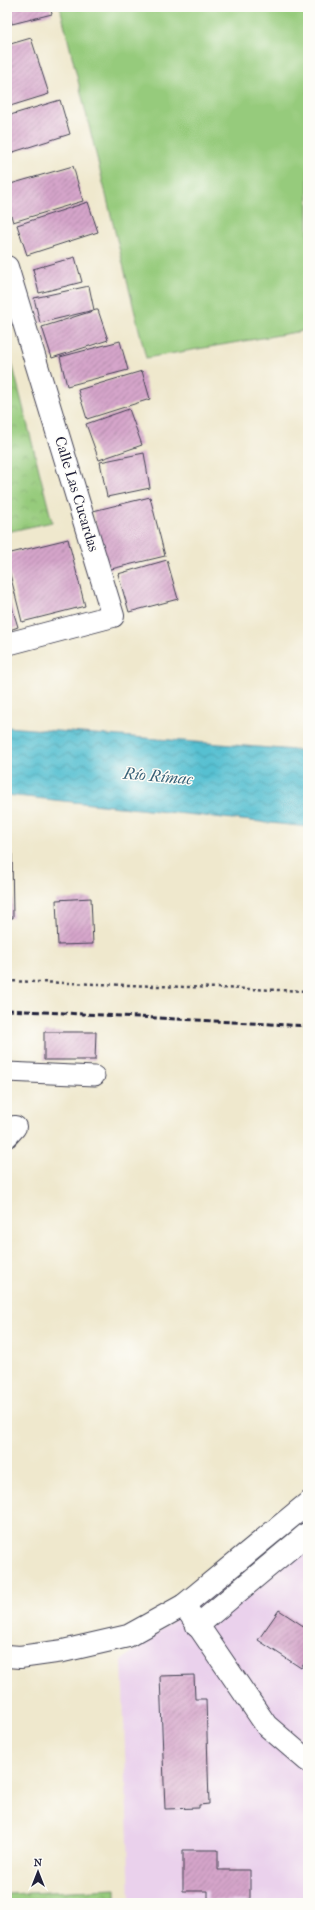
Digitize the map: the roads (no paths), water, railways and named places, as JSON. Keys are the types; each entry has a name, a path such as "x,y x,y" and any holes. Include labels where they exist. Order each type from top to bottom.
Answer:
{"street":[{"name":"Calle Las Cucardas","path":"7,267 114,616 7,644"},
{"path":"7,1072 95,1076"},
{"path":"7,1656 20,1657 63,1651 128,1636 184,1605 308,1503"},
{"path":"197,1626 308,1534"},
{"path":"184,1605 266,1725 308,1761"}],"water":[{"name":"Río Rímac","path":"7,727 308,751 308,827 7,795"}],"railway":[{"path":"7,1010 308,1026"}]}
